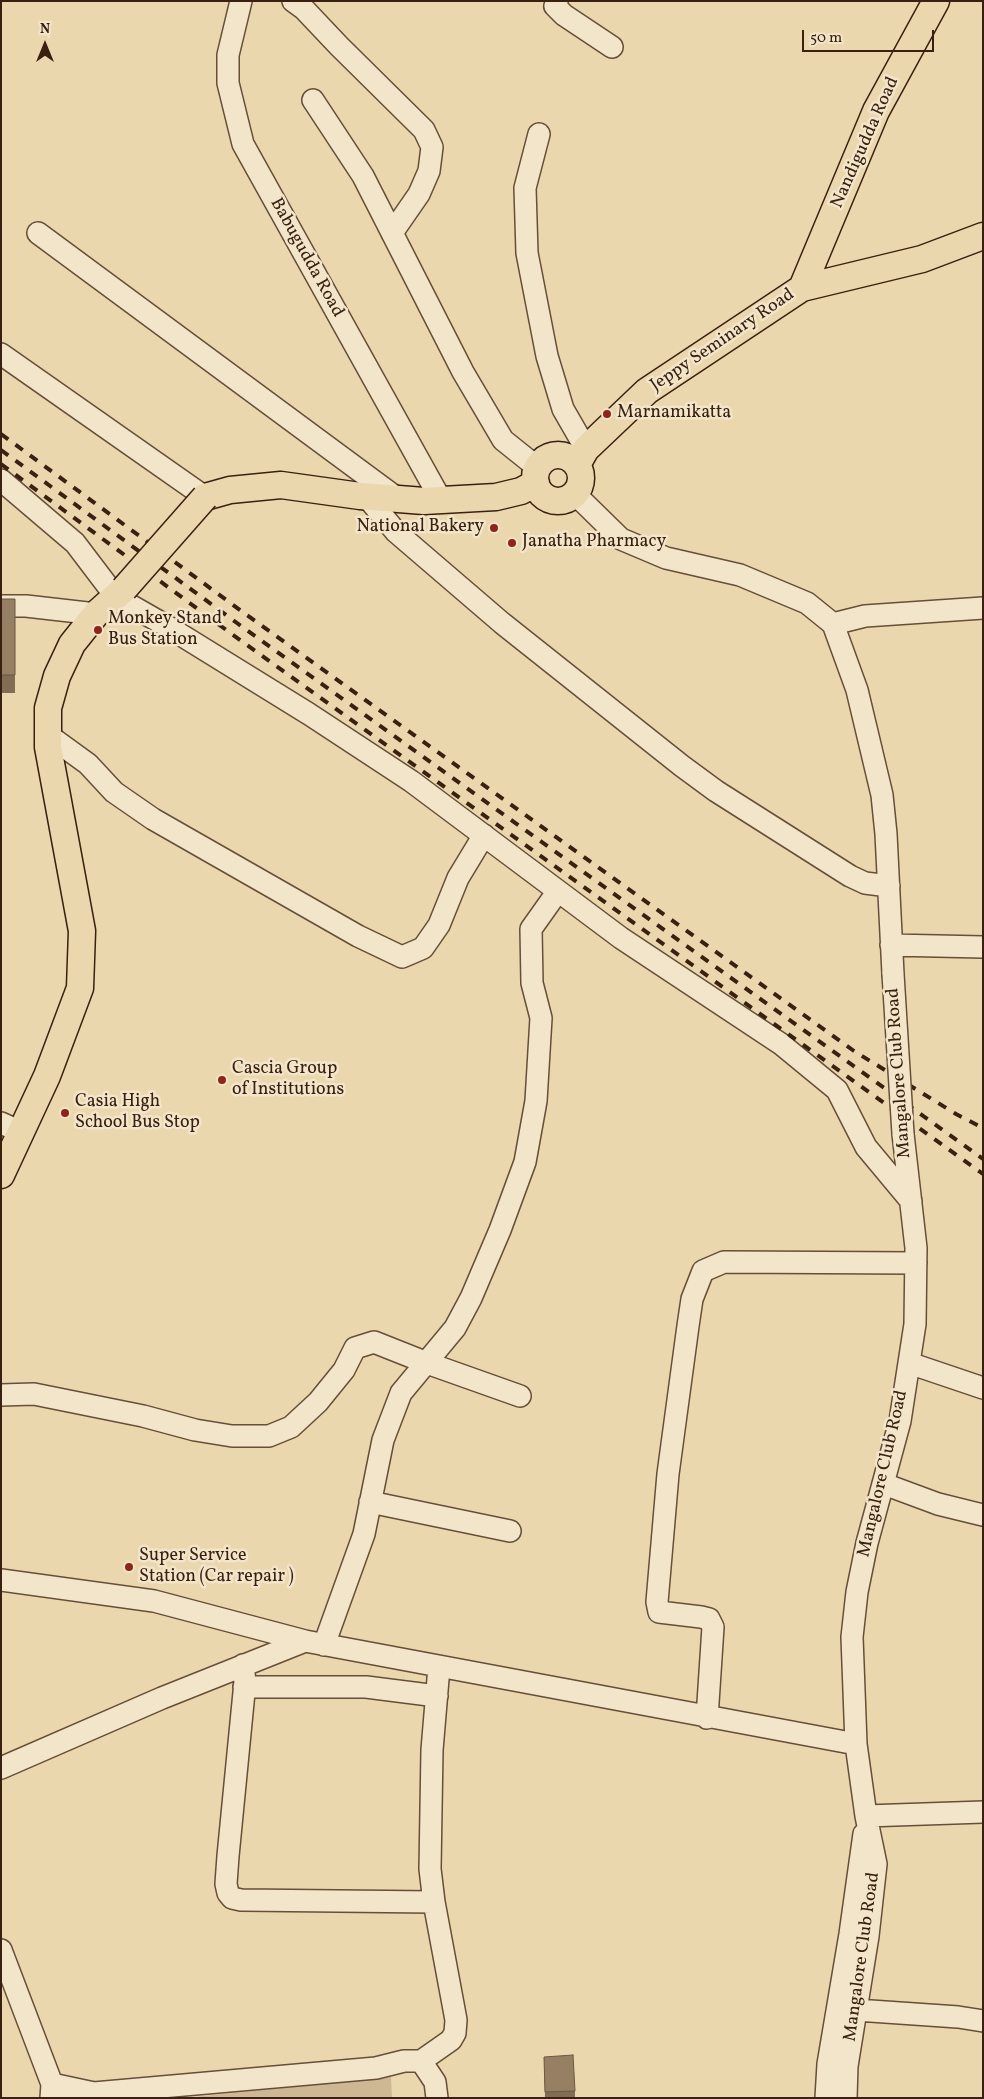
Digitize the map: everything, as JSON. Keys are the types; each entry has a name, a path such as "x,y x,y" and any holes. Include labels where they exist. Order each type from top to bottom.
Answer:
{"main road":[{"name":"Nandigudda Road","path":"802,288 876,111 936,1"},
{"name":"Jeppy Seminary Road","path":"581,457 646,391 802,288 922,259 983,236"},
{"path":"1,1175 11,1128 47,1076 80,988 82,931 48,747 48,708 57,676 72,644 96,614 120,593 205,497 230,490 281,485 367,497 398,499 441,500 496,497 521,491 537,476 542,462 551,456 559,456 571,460 581,457 581,480 575,494 565,500 550,500 539,490 537,476"}],"street":[{"name":"Babugudda Road","path":"241,1 228,55 228,83 243,144 441,500"},
{"path":"293,1 304,9 424,130 432,147 426,179 419,194 392,233"},
{"path":"557,1 555,6 564,15 612,47"},
{"path":"313,100 363,176 463,372 503,440 537,476"},
{"path":"538,134 525,188 527,253 547,356 581,457"},
{"path":"38,233 398,499"},
{"path":"1,354 205,497"},
{"path":"1,480 75,543 120,593 165,625 310,714 411,781 621,938 781,1044 838,1090 866,1147 911,1201"},
{"name":"Mangalore Club Road","path":"575,494 621,539 666,558 740,575 807,603 832,624 856,690 882,795 886,834 903,1134 916,1248 915,1324 900,1422 867,1543 856,1592 852,1637 856,1744 866,1816 876,1864 868,1936 847,2066 846,2098"},
{"path":"367,497 396,532 502,623 682,766 716,791 850,876 866,883 889,886"},
{"path":"1,606 26,606 96,614"},
{"path":"832,624 865,616 983,608"},
{"path":"48,735 88,764 114,792 154,819 358,936 402,957 423,948 439,925 458,878 484,835"},
{"path":"1,1768 162,1698 243,1666 314,1643 364,1534 382,1440 401,1394 455,1328 472,1298 525,1162 536,1101 541,1018 532,982 531,929 558,891"},
{"path":"891,945 983,947"},
{"path":"707,1718 713,1628 709,1619 659,1612 657,1602 668,1474 688,1326 692,1299 703,1271 724,1262 916,1263"},
{"path":"1,1395 34,1394 142,1416 195,1430 232,1436 269,1436 291,1427 318,1402 344,1370 354,1348 374,1342 520,1396"},
{"path":"909,1363 983,1388"},
{"path":"884,1484 938,1504 983,1515"},
{"path":"370,1502 510,1531"},
{"path":"1,1580 154,1601 314,1643 707,1718 856,1744"},
{"path":"243,1666 244,1687 226,1884 228,1893 232,1898 241,1900 434,1902"},
{"path":"1,1950 51,2091 94,2093 376,2068 404,2061 421,2060 451,2040 455,2033 456,2020 434,1902 430,1869 432,1750 439,1667"},
{"path":"244,1687 366,1687 437,1696"},
{"path":"866,1816 983,1812"},
{"name":"Mangalore Club Road","path":"826,2098 828,2064 850,1934 866,1816"},
{"path":"856,2010 958,2017 983,2021"},
{"path":"421,2060 434,2082 437,2098"}],"shaded area":[{"path":"391,2077 392,2098 184,2098"}],"building":[{"path":"1,599 15,599 15,675 1,675"},
{"path":"573,2055 575,2091 545,2092 544,2057"}],"railway":[{"path":"1,434 244,613 854,1051 956,1114 983,1128"},
{"path":"1,450 237,623 983,1159"},
{"path":"1,464 229,632 983,1174"}],"place":[{"name":"Marnamikatta","path":"607,414"},
{"name":"National Bakery","path":"494,528"},
{"name":"Janatha Pharmacy","path":"512,543"},
{"name":"Monkey Stand Bus Station","path":"98,630"},
{"name":"Cascia Group of Institutions","path":"222,1080"},
{"name":"Casia High School Bus Stop","path":"65,1113"},
{"name":"Super Service Station (Car repair )","path":"129,1567"}]}
